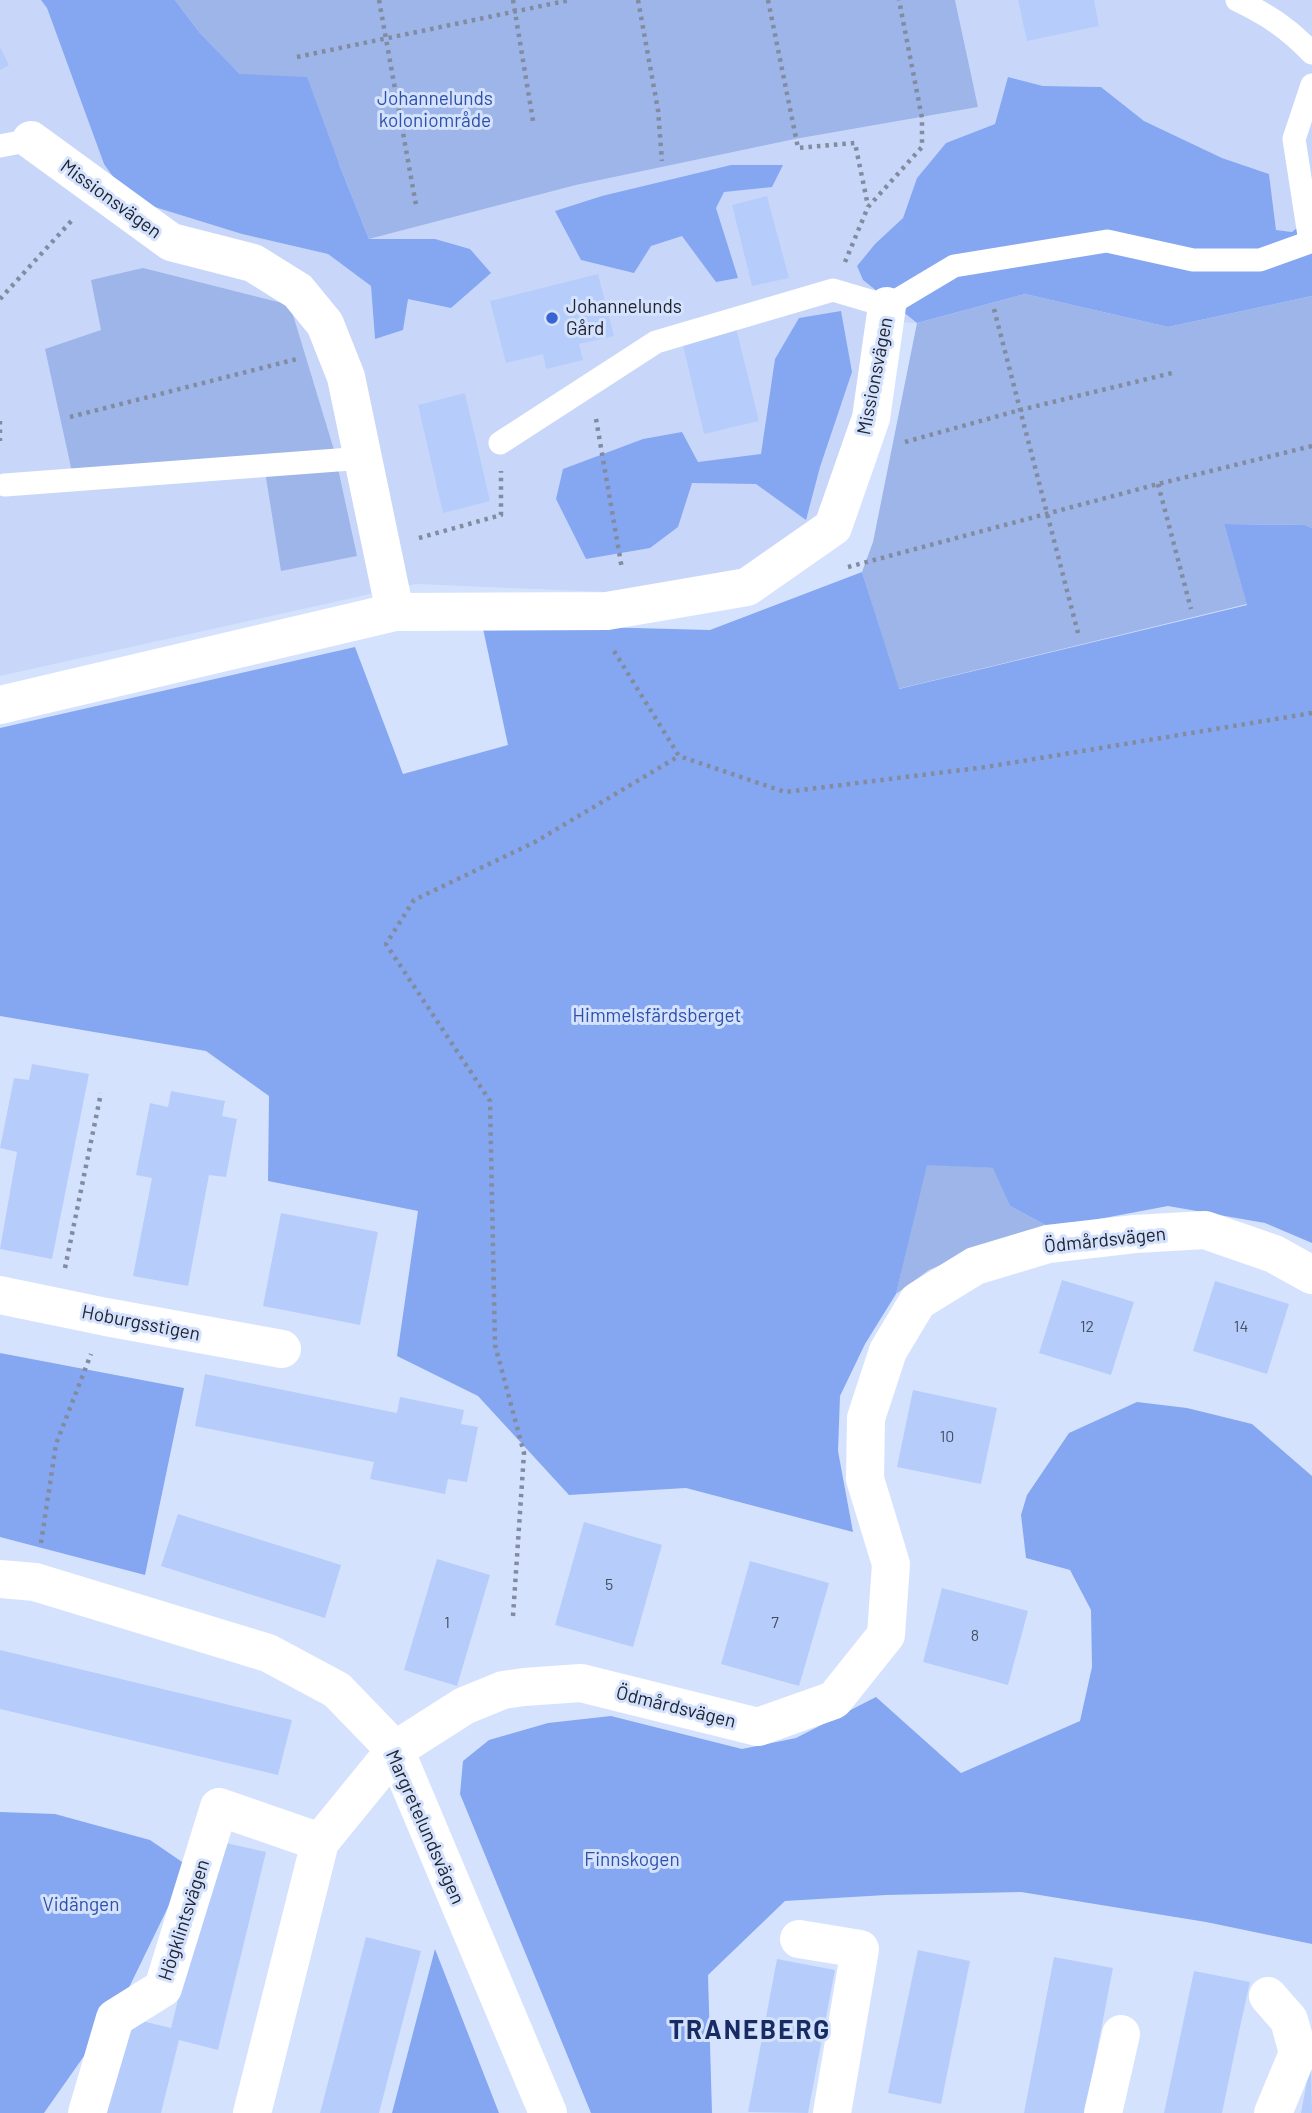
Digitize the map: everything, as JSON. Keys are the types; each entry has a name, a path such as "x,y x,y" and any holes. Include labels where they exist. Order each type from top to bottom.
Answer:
{"street":[{"name":"Missionsvägen","path":"15,143 98,191 171,242 253,263 298,292 325,324 346,377 395,612"},
{"name":"Missionsvägen","path":"0,705 395,612 618,609 747,587 833,527 871,418 887,306"},
{"name":"Ödmårdsvägen","path":"395,1750 464,1706 503,1690 524,1687 581,1683 758,1727 834,1700 886,1634 891,1564 865,1479 866,1418 883,1364 918,1301 975,1266 1048,1244 1135,1234 1205,1230 1274,1254 1312,1275"},
{"name":"Hoburgsstigen","path":"0,1295 282,1349"},
{"name":"Margretelundsvägen","path":"17,1581 268,1653 337,1690 395,1750 548,2113"},
{"path":"252,2113 320,1842 395,1750"},
{"name":"Högklintsvägen","path":"87,2113 115,2018 163,1988 219,1807 320,1842"},
{"path":"799,1938 860,1949 832,2113"},
{"path":"1268,1996 1289,2020 1298,2053 1273,2113"},
{"path":"1103,2113 1121,2034"}],"lane":[{"path":"1237,0 1268,15 1296,36 1312,53"},
{"name":"Missionsvägen","path":"887,306 954,266 1107,241 1193,260 1260,260 1310,242 1294,139 1312,85"},
{"path":"500,443 656,342 833,290 887,306"},
{"path":"5,485 364,458"}],"path":[{"path":"379,0 416,205"},
{"path":"513,0 533,121"},
{"path":"298,57 569,0"},
{"path":"638,0 659,110 662,161"},
{"path":"768,0 798,148 855,143 868,207"},
{"path":"833,290 868,207 922,147 922,118 899,0"},
{"path":"0,299 98,191"},
{"path":"994,309 1078,633"},
{"path":"70,417 335,350"},
{"path":"904,442 1172,373"},
{"path":"590,385 618,609 611,645 678,756 785,792 986,767 1312,713"},
{"path":"0,421 0,441"},
{"path":"382,548 501,514 500,443"},
{"path":"840,569 1312,446"},
{"path":"1158,484 1191,609"},
{"path":"513,1616 524,1453 495,1345 490,1101 386,944 414,900 535,842 678,756"},
{"path":"57,1307 101,1093"},
{"path":"17,1581 55,1444 106,1317"}],"shaded area":[{"path":"0,0 41,0 47,8 104,164 242,234 328,254 371,286 375,339 408,299 435,239 369,239 576,185 795,139 978,107 955,0 1312,0 1312,215 1292,232 1276,230 1269,174 1222,158 1144,121 1101,87 1043,86 1009,77 995,124 946,143 917,178 903,218 875,244 857,266 863,280 917,323 871,321 860,407 825,514 742,573 606,592 416,584 0,676"}],"green space":[{"path":"41,0 175,0 200,33 240,74 307,77 369,239 435,239 470,249 491,273 451,308 408,299 403,330 375,339 371,286 328,254 242,234 129,199 104,164 47,8"},
{"name":"Johannelunds koloniområde","path":"175,0 955,0 978,107 795,139 576,185 369,239 339,164 240,74 200,33"},
{"path":"1008,77 1043,86 1101,87 1144,121 1222,158 1269,174 1276,230 1292,232 1312,215 1312,296 1168,327 1025,294 917,323 863,280 857,266 875,244 903,218 917,178 946,143 995,124"},
{"path":"731,165 783,165 772,187 724,192 716,208 738,278 716,282 682,236 651,246 634,273 581,260 555,211 602,196"},
{"path":"143,268 290,305 334,450 357,556 281,571 263,459 72,472 45,349 101,330 91,280"},
{"path":"1025,294 1168,327 1312,296 1312,528 1303,525 1224,524 1247,604 898,689 862,572 873,542 917,323"},
{"path":"841,311 852,372 820,467 806,520 756,484 692,483 678,527 650,548 586,559 556,499 563,469 643,439 682,432 698,462 761,454 775,359 799,318"},
{"name":"Himmelsfärdsberget","path":"1224,524 1304,525 1312,528 1312,1243 1265,1223 1168,1206 1051,1228 1010,1206 993,1168 927,1165 896,1294 865,1344 840,1396 838,1451 853,1532 686,1488 569,1495 478,1396 397,1356 418,1211 268,1181 269,1096 206,1051 0,1016 0,728 355,647 403,774 508,745 482,624 710,630 862,572 899,689 1247,605"},
{"path":"926,1164 994,1168 1010,1206 1051,1228 993,1243 929,1270 896,1294"},
{"path":"0,1353 184,1388 145,1575 0,1537"},
{"name":"Finnskogen","path":"1137,1402 1187,1408 1252,1424 1312,1476 1312,1944 1206,1922 1021,1892 886,1895 785,1901 708,1975 712,2113 591,2113 460,1794 463,1761 489,1740 548,1723 611,1716 742,1749 796,1738 876,1697 961,1773 1080,1721 1092,1667 1091,1610 1070,1570 1026,1558 1021,1515 1027,1495 1069,1433"},
{"name":"Vidängen","path":"0,1812 55,1814 150,1840 188,1866 122,2002 44,2113 0,2113"},
{"path":"435,1949 499,2113 392,2113"}],"building":[{"path":"1018,0 1094,0 1099,26 1027,41"},
{"path":"0,47 9,65 0,70"},
{"path":"767,196 789,278 752,286 732,205"},
{"name":"Johannelunds Gård","path":"598,274 614,336 579,344 583,360 546,369 543,354 506,363 490,301"},
{"path":"736,328 759,421 704,434 682,341"},
{"path":"465,393 490,501 443,513 418,405"},
{"path":"32,1064 89,1074 52,1259 0,1249 17,1152 0,1148 14,1078 29,1080"},
{"path":"171,1091 225,1101 222,1116 237,1119 226,1177 209,1175 188,1286 133,1276 152,1178 136,1175 150,1103 168,1107"},
{"path":"281,1213 378,1232 360,1325 263,1306"},
{"path":"1062,1280 1134,1302 1111,1375 1039,1353"},
{"path":"1215,1281 1289,1304 1267,1374 1193,1351"},
{"path":"205,1374 397,1413 400,1397 464,1410 461,1424 478,1427 467,1482 448,1479 445,1494 370,1479 374,1462 195,1426"},
{"path":"913,1390 997,1408 981,1484 897,1467"},
{"path":"178,1514 341,1565 325,1618 161,1566"},
{"path":"584,1522 662,1545 633,1647 555,1625"},
{"path":"437,1559 490,1575 457,1686 404,1670"},
{"path":"750,1561 829,1583 799,1686 721,1664"},
{"path":"942,1588 1028,1611 1008,1685 923,1662"},
{"path":"0,1650 292,1720 278,1775 0,1709"},
{"path":"217,1841 266,1852 218,2050 179,2040 161,2113 107,2113 130,2018 171,2028"},
{"path":"366,1937 421,1951 379,2113 320,2113"},
{"path":"918,1950 970,1961 941,2104 888,2093"},
{"path":"1054,1957 1113,1968 1085,2113 1024,2113"},
{"path":"777,1959 835,1970 808,2113 748,2112"},
{"path":"1194,1971 1250,1982 1222,2113 1164,2113"},
{"path":"1311,2059 1312,2113 1301,2113"}],"place":[{"name":"Johannelunds Gård","path":"552,318"}],"district":[{"name":"TRANEBERG","path":"750,2030"}]}
